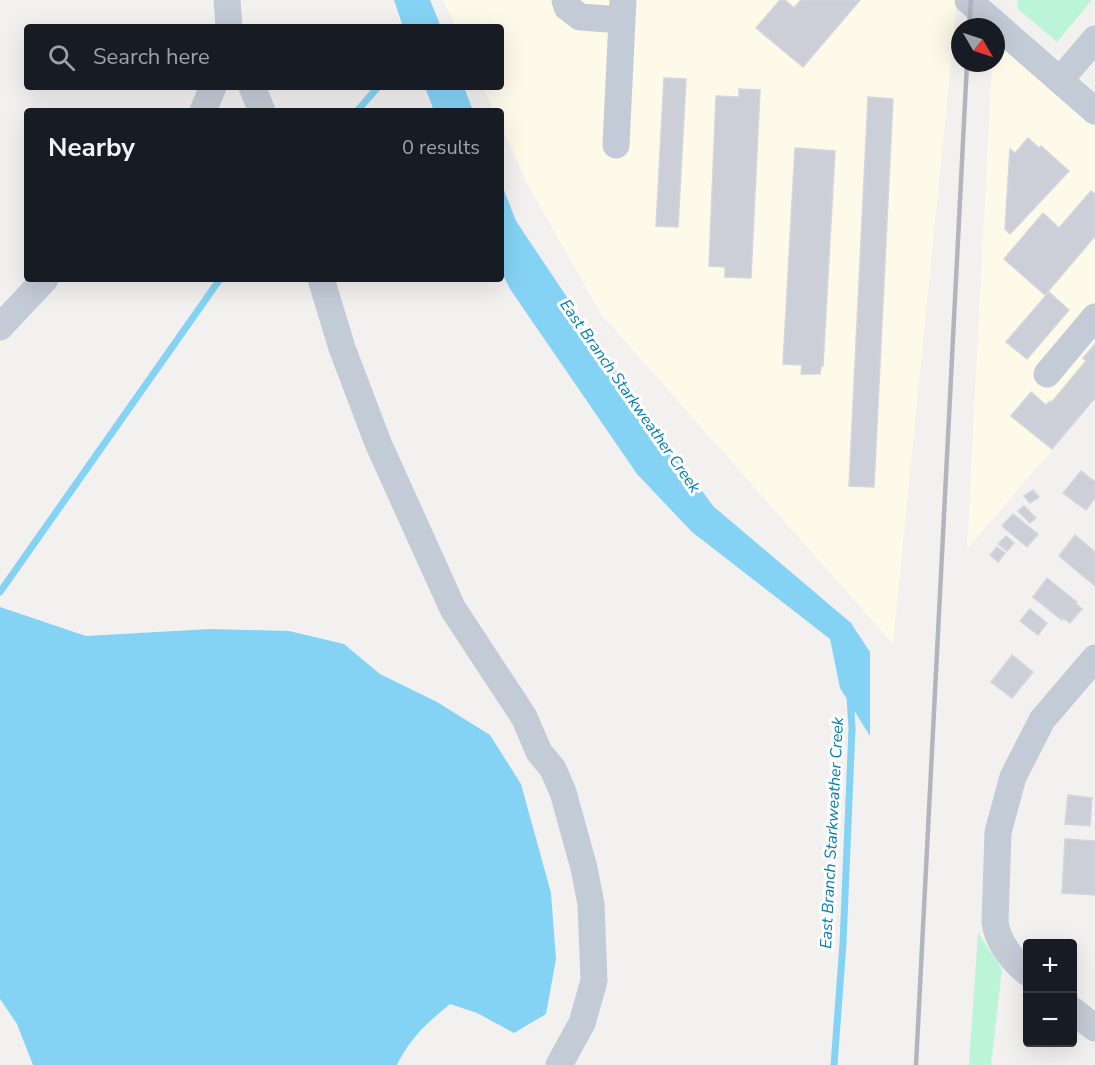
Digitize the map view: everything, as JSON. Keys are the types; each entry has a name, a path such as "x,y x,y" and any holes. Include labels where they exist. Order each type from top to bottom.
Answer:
{"street":[{"path":"227,0 229,24"},
{"path":"565,0 567,7 580,17 623,10 616,145"},
{"path":"968,0 1095,111"},
{"path":"1060,80 1095,39"},
{"path":"203,108 212,90"},
{"path":"253,90 261,108"},
{"path":"0,327 42,282"},
{"path":"322,282 342,348 378,442 453,609 524,717 539,753 553,769 563,792 585,868 591,904 594,981 582,1023 559,1065"},
{"path":"1047,374 1095,317"},
{"path":"1023,968 1007,951 997,935 995,922 998,832 1013,777 1042,720 1095,658"},
{"path":"1077,1014 1095,1029"}],"shaded area":[{"path":"443,0 957,0 955,18 951,18 951,60 893,644 601,314 528,185 504,133 504,108 493,108 484,90 504,90 504,24 455,24"},
{"path":"1005,35 1095,111 1095,400 967,549 992,72 1005,72"}],"green space":[{"path":"1018,0 1092,0 1057,42 1017,8"},
{"path":"978,933 1002,969 991,1065 969,1065"}],"water":[{"path":"394,0 430,0 440,24 402,24"},
{"path":"426,90 465,90 472,108 433,108"},
{"path":"504,190 516,221 613,366 713,506 851,623 870,652 870,736 840,688 830,639 692,532 637,474 504,277"},
{"path":"0,607 86,636 210,629 289,631 344,644 380,674 437,702 490,735 521,784 551,893 556,959 546,1014 514,1033 477,1013 450,1004 420,1032 408,1046 397,1065 33,1065 17,1024 0,999"}],"building":[{"path":"780,0 785,0 794,8 801,0 860,0 803,67 756,28"},
{"path":"664,78 686,79 678,227 656,226"},
{"path":"739,89 760,90 751,278 725,277 725,267 709,266 716,96 739,97"},
{"path":"868,97 893,99 874,487 849,486"},
{"path":"1028,138 1039,148 1041,146 1069,171 1010,234 1005,229 1010,149 1015,153"},
{"path":"795,148 835,151 823,366 821,366 820,374 801,374 802,365 783,364"},
{"path":"1091,191 1095,194 1095,236 1045,295 1004,259 1043,213 1059,228"},
{"path":"1049,292 1069,310 1027,359 1006,342"},
{"path":"1095,344 1095,398 1052,449 1011,416 1031,392 1046,405 1050,401 1051,403 1086,361 1083,358"},
{"path":"1081,471 1095,482 1095,498 1086,510 1063,493"},
{"path":"1033,490 1039,497 1030,503 1024,496"},
{"path":"1024,506 1036,518 1030,523 1018,511"},
{"path":"1013,514 1038,534 1027,547 1002,526"},
{"path":"1075,535 1095,552 1095,586 1059,556"},
{"path":"1006,536 1014,543 1007,551 998,544"},
{"path":"997,547 1005,553 998,562 990,555"},
{"path":"1047,578 1077,602 1075,603 1082,609 1070,623 1063,618 1062,620 1033,597"},
{"path":"1030,609 1047,623 1038,635 1020,621"},
{"path":"1012,655 1033,672 1012,698 991,682"},
{"path":"1068,795 1092,798 1090,826 1065,824"},
{"path":"1065,839 1095,841 1095,895 1062,893"}],"waterway":[{"path":"360,108 375,90"},
{"path":"0,592 218,282"},
{"name":"East Branch Starkweather Creek","path":"834,1065 843,943 852,728 850,696"}],"railway":[{"path":"970,18 971,0"},
{"path":"916,1065 967,72"}]}
